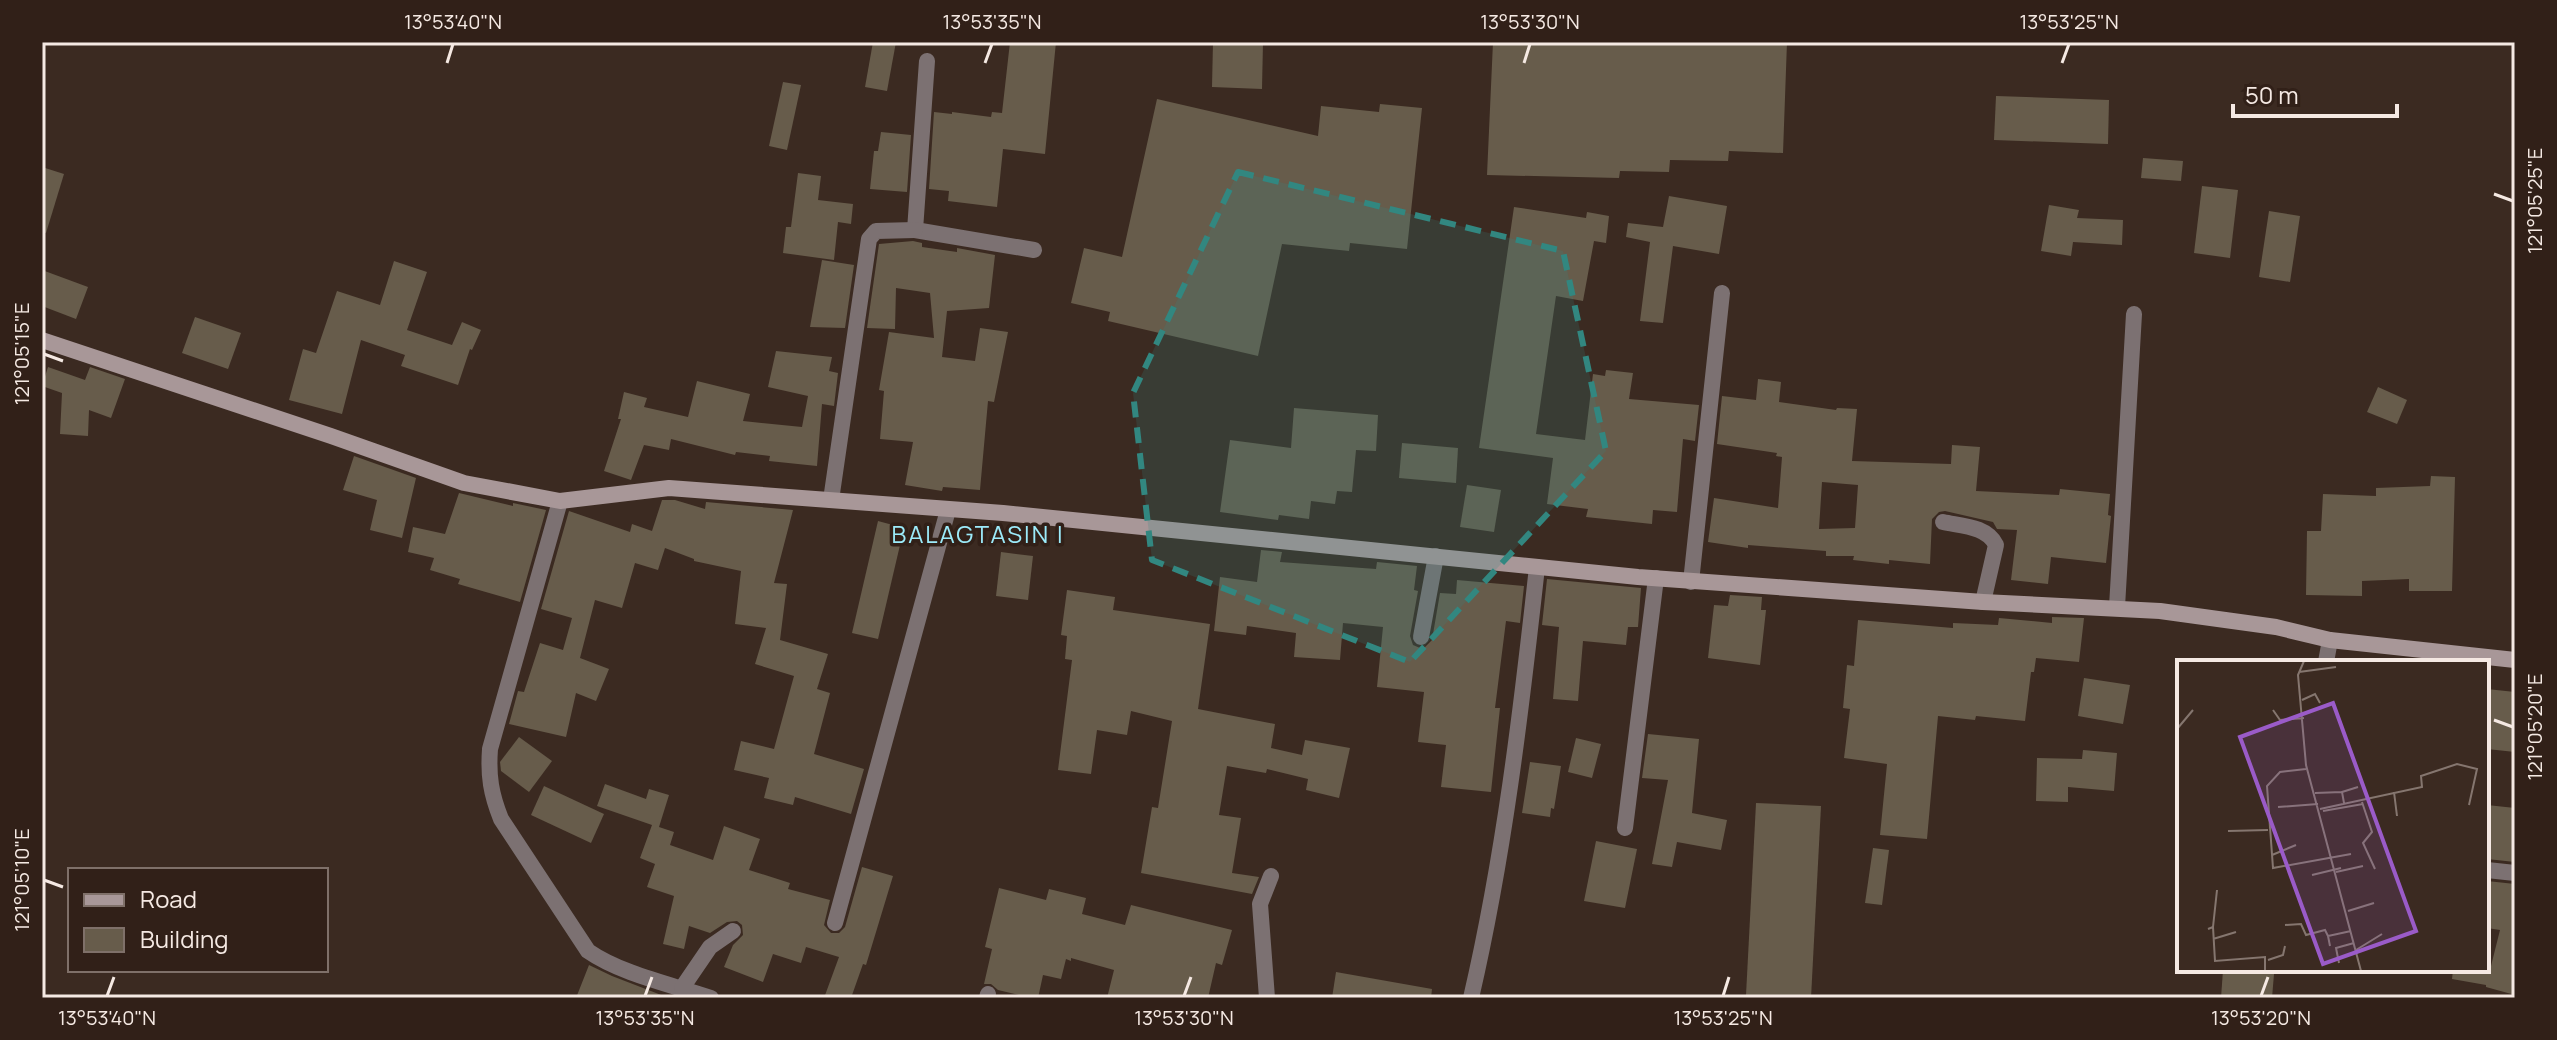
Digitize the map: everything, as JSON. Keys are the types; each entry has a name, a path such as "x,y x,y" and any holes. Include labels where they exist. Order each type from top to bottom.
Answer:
{"street":[{"path":"915,230 927,61"},
{"path":"831,500 869,239 876,231 915,230 1034,250"},
{"path":"1691,582 1722,293"},
{"path":"2117,607 2134,314"},
{"path":"42,340 464,483 560,501 669,488 1003,513 1691,582 1983,602 2117,607 2276,627 2330,640 2453,658 2515,660"},
{"path":"560,501 490,749 488,775 491,795 501,819 588,951 611,963 711,998"},
{"path":"835,923 948,510"},
{"path":"1943,522 1986,532 1993,538 1996,545 1983,602"},
{"path":"1421,637 1436,556"},
{"path":"1471,998 1502,845 1518,742 1537,567"},
{"path":"1625,828 1656,578"},
{"path":"2326,660 2330,640"},
{"path":"2489,870 2515,873"},
{"path":"1267,998 1260,904 1271,876"},
{"path":"682,988 710,947 733,931"}],"highlighted area":[{"path":"1238,172 1563,251 1606,451 1410,662 1152,560 1133,393"}],"building":[{"path":"873,42 896,42 887,91 865,87"},
{"path":"1010,42 1056,42 1045,154 1003,149 997,207 948,201 949,191 929,189 934,112 991,117 992,112 1002,113"},
{"path":"1213,42 1263,42 1262,89 1212,87"},
{"path":"1493,42 1787,42 1783,153 1729,151 1728,161 1670,160 1669,172 1620,171 1619,178 1487,175"},
{"path":"783,82 801,85 787,150 769,146"},
{"path":"1996,96 2109,100 2108,144 1994,140"},
{"path":"1157,99 1318,136 1321,106 1379,112 1380,104 1422,108 1407,249 1350,243 1349,251 1282,244 1258,356 1108,321 1110,312 1071,303 1084,248 1122,257"},
{"path":"881,132 911,135 907,192 870,189 874,151 878,151"},
{"path":"2143,158 2183,161 2181,181 2141,178"},
{"path":"42,167 64,174 46,233 42,232"},
{"path":"798,173 821,176 818,200 853,204 851,224 838,222 834,260 783,253 786,227 791,227"},
{"path":"2202,186 2238,190 2230,258 2194,253"},
{"path":"1669,196 1727,206 1719,254 1673,246 1663,323 1640,321 1650,242 1626,237 1628,223 1663,227"},
{"path":"2049,205 2079,210 2077,218 2123,220 2122,245 2073,242 2071,256 2041,251"},
{"path":"1514,207 1586,218 1587,212 1609,216 1606,243 1594,241 1583,301 1556,296 1536,434 1585,440 1593,374 1605,376 1606,370 1633,373 1629,399 1699,405 1695,441 1683,439 1677,512 1653,510 1652,524 1586,517 1588,509 1547,504 1553,458 1479,448"},
{"path":"2269,211 2300,216 2290,282 2259,277"},
{"path":"922,243 922,247 957,252 957,248 995,255 989,308 947,311 942,357 975,361 980,328 1008,332 994,402 988,401 980,490 943,487 942,491 905,485 913,442 880,439 884,391 879,390 889,332 934,338 930,293 896,288 895,329 867,328 879,244"},
{"path":"822,260 854,265 845,328 810,327"},
{"path":"394,261 427,272 407,330 452,345 462,322 481,330 470,349 458,385 401,366 405,355 361,340 342,414 289,400 303,349 316,353 337,291 380,305"},
{"path":"42,270 88,287 76,319 42,306"},
{"path":"195,317 241,333 228,369 182,353"},
{"path":"776,351 832,357 829,371 838,373 834,406 822,404 817,466 769,461 770,456 736,452 735,455 671,439 669,450 644,445 631,480 604,471 621,419 618,419 624,392 647,398 644,407 688,417 697,381 750,394 743,421 802,427 808,396 768,387"},
{"path":"48,367 85,380 90,367 125,379 111,418 89,410 88,436 60,434 62,393 42,386"},
{"path":"1758,379 1781,382 1779,402 1836,410 1857,409 1852,461 1951,464 1952,445 1980,447 1976,491 2059,495 2060,489 2110,494 2106,563 2051,557 2048,584 2011,580 2017,530 1997,529 1993,522 1945,511 1932,519 1930,564 1889,560 1889,564 1853,560 1854,556 1826,556 1826,551 1748,545 1748,548 1708,542 1714,498 1778,508 1782,457 1776,456 1777,453 1717,444 1722,396 1756,400","holes":["1822,482 1858,485 1855,528 1819,529"]},
{"path":"2378,387 2407,400 2397,424 2367,412"},
{"path":"1294,408 1378,415 1376,451 1356,450 1352,492 1337,491 1335,504 1311,501 1309,519 1279,515 1278,520 1220,512 1230,440 1291,448"},
{"path":"1402,443 1458,448 1456,483 1399,478"},
{"path":"354,456 416,478 402,538 370,530 377,500 343,490"},
{"path":"2431,476 2455,477 2452,591 2409,591 2409,579 2362,581 2362,596 2306,595 2307,531 2321,531 2323,494 2376,496 2376,488 2430,486"},
{"path":"1467,485 1501,490 1494,532 1460,527"},
{"path":"459,493 513,506 513,503 546,510 520,602 458,584 460,579 430,570 434,558 408,552 413,527 445,534"},
{"path":"662,500 675,500 705,509 706,502 793,510 774,583 787,584 780,640 828,654 817,689 830,693 814,754 864,769 851,814 795,797 793,805 764,798 769,778 734,770 741,741 774,749 794,676 755,664 766,628 735,624 741,571 694,561 665,548 658,570 635,563 622,608 595,600 580,658 609,669 596,701 576,693 566,737 509,724 518,691 524,692 540,643 563,650 572,618 541,609 569,511 630,532 632,524 652,531"},
{"path":"878,521 904,528 878,639 852,633"},
{"path":"1261,550 1282,552 1280,562 1376,569 1377,562 1417,566 1414,590 1418,591 1410,636 1413,645 1420,648 1432,640 1440,593 1456,594 1457,580 1524,586 1520,623 1506,621 1495,708 1500,708 1491,792 1441,787 1446,745 1418,742 1424,692 1377,687 1383,627 1343,623 1340,660 1294,657 1296,633 1247,626 1246,635 1214,631 1220,577 1257,582"},
{"path":"1001,552 1033,556 1028,600 996,596"},
{"path":"1547,579 1641,588 1638,627 1628,627 1626,645 1583,641 1578,701 1553,699 1559,627 1542,625"},
{"path":"1067,590 1115,597 1113,610 1210,624 1198,709 1275,724 1271,748 1302,755 1305,740 1350,748 1339,798 1306,790 1308,779 1267,769 1266,773 1227,766 1219,815 1241,818 1232,873 1259,877 1252,894 1141,873 1152,807 1158,808 1172,721 1131,711 1127,735 1097,730 1091,774 1058,770 1072,660 1065,659 1067,636 1061,635"},
{"path":"1730,595 1762,597 1761,610 1766,610 1760,665 1708,658 1714,605 1728,606"},
{"path":"2052,617 2084,618 2079,662 2036,658 2034,672 2031,672 2025,721 1938,716 1927,839 1880,835 1887,764 1844,758 1850,709 1843,708 1847,665 1854,666 1858,620 1953,628 1953,623 1998,625 1999,618 2052,623"},
{"path":"2084,678 2130,685 2123,724 2078,716"},
{"path":"2489,689 2515,692 2515,752 2489,749"},
{"path":"1648,734 1699,739 1692,813 1727,820 1721,850 1677,842 1672,867 1652,864 1668,780 1642,778"},
{"path":"519,737 552,761 529,792 501,771 500,762"},
{"path":"1576,738 1601,744 1592,778 1568,772"},
{"path":"2083,750 2117,753 2114,791 2068,787 2068,802 2036,801 2037,758 2082,759"},
{"path":"1530,762 1561,766 1550,817 1522,813"},
{"path":"605,784 646,799 649,789 669,795 659,827 674,832 670,845 713,860 724,826 760,839 749,870 790,883 788,889 830,900 824,925 831,933 839,933 845,927 862,867 893,876 866,965 863,964 851,998 824,998 839,957 806,947 801,963 773,954 763,982 724,967 733,945 743,935 742,925 737,921 727,922 710,933 689,926 684,949 663,944 674,896 647,887 655,864 640,858 652,825 597,806"},
{"path":"544,786 604,814 591,843 531,815"},
{"path":"1756,803 1821,806 1811,998 1746,995"},
{"path":"2489,805 2515,808 2515,862 2489,859"},
{"path":"1596,841 1637,849 1625,908 1584,901"},
{"path":"1873,848 1889,850 1882,905 1865,903"},
{"path":"2489,881 2515,884 2515,995 2486,985 2452,979 2453,972 2489,972 2500,930 2489,928"},
{"path":"999,888 1046,900 1049,889 1086,898 1082,914 1125,925 1131,905 1232,930 1222,965 1216,963 1208,998 1107,998 1114,970 1071,958 1071,961 1066,959 1061,979 1043,975 1038,998 1031,998 984,984 992,949 985,947"},
{"path":"589,965 612,976 669,998 576,998"},
{"path":"1336,972 1432,989 1431,998 1332,998"},
{"path":"2223,972 2274,974 2272,998 2221,998"}],"district":[{"name":"BALAGTASIN I","path":"978,533"}]}
